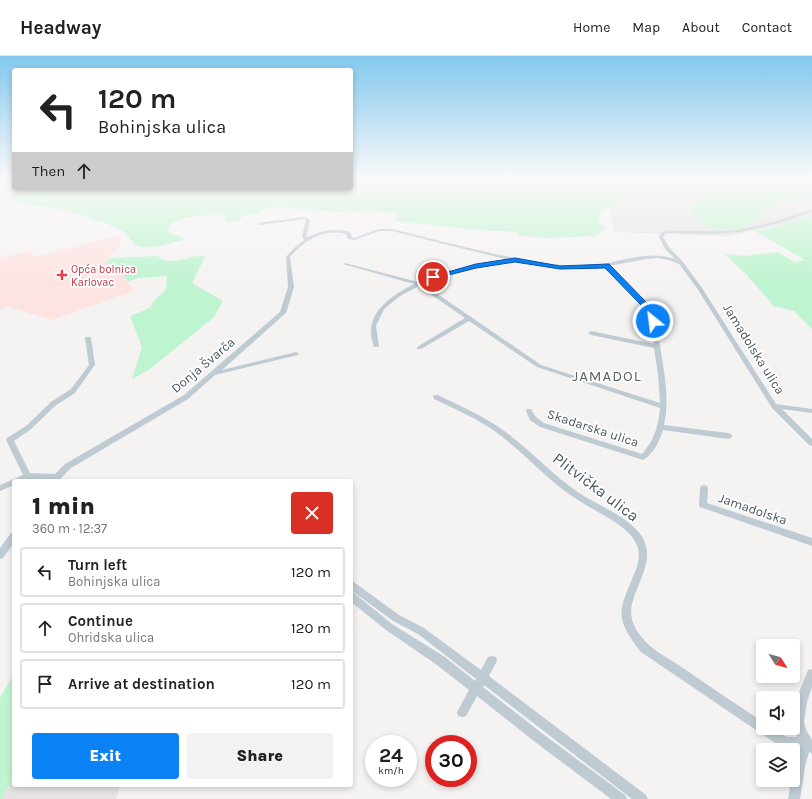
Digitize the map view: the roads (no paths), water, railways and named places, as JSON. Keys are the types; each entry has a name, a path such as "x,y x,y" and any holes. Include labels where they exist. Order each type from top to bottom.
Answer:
{"street":[{"name":"Jamadolska ulica","path":"804,214 771,225 727,232 664,233 661,237 662,241 681,263 720,318 774,406 812,444"},
{"path":"260,224 305,218 308,220 304,236 306,240 331,230 342,230 348,233 350,238 354,239 379,230 392,230 515,260 560,268 606,266 620,260 646,258 668,258 681,263"},
{"name":"Donja Švarča","path":"22,479 28,476 54,479 68,466 186,397 283,313 291,287 288,257 294,248 306,240"},
{"path":"376,346 372,335 378,315 392,298 420,284 454,271 515,260"},
{"path":"345,264 420,284 539,366 662,406"},
{"name":"Skadarska ulica","path":"529,411 532,418 542,425 643,457 656,442 661,427 662,368 653,321 644,304 606,266"},
{"path":"419,348 470,318"},
{"path":"591,333 657,347"},
{"path":"28,476 10,440 28,428 53,404 72,391 92,365 88,338"},
{"path":"214,373 296,354"},
{"name":"Plitvička ulica","path":"436,397 491,426 533,457 576,495 626,525 643,549 641,568 625,608 626,618 630,630 645,648 785,743 809,745"},
{"path":"774,406 812,411"},
{"path":"661,427 728,436"},
{"name":"Donja Švarča","path":"0,488 12,483"},
{"name":"Jamadolska","path":"704,488 703,505 812,542"},
{"path":"0,556 12,539"},
{"path":"353,586 396,618 421,631 642,799"},
{"path":"353,598 389,627 440,661 621,799"},
{"path":"462,712 492,661"},
{"path":"794,799 798,767 809,745 798,725 798,712 812,674"}],"place":[{"name":"Opća bolnica Karlovac","path":"62,275"}],"district":[{"name":"JAMADOL","path":"607,376"}]}
